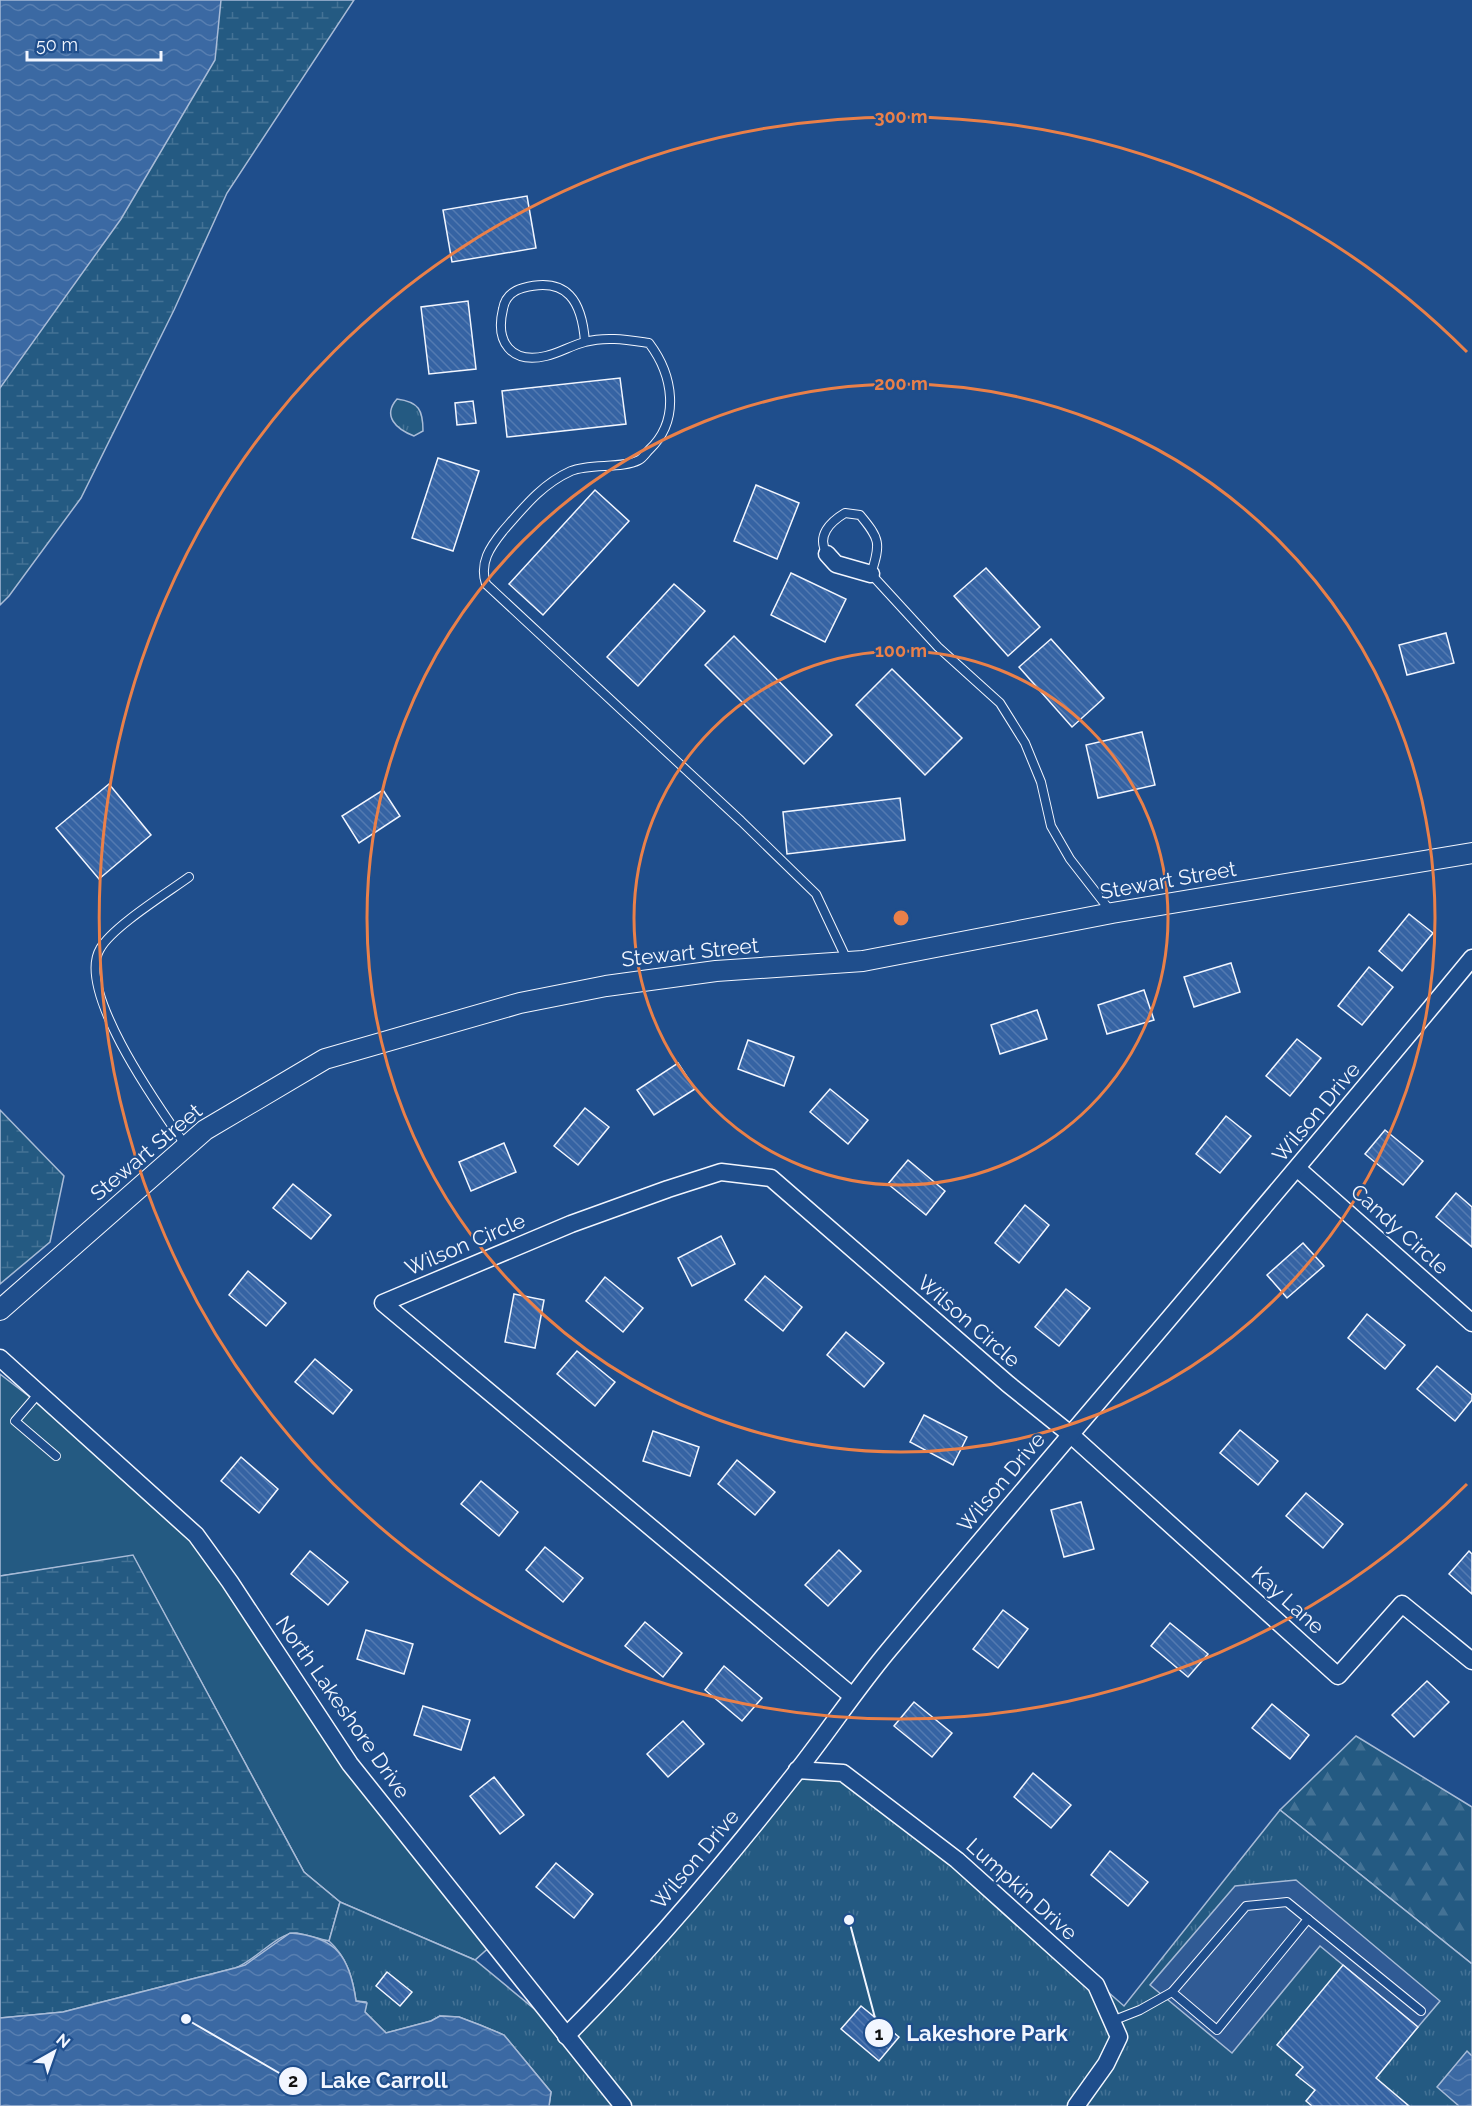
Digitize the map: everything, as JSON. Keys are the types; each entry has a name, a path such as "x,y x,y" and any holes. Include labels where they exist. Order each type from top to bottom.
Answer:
{"street":[{"path":"827,554 836,564 871,574"},
{"name":"Stewart Street","path":"0,1310 205,1130 325,1059 520,1003 606,986 716,971 848,962 1112,913 1472,853"},
{"name":"Wilson Drive","path":"566,2036 640,1959 797,1770 851,1695 1070,1434 1298,1169 1472,958"},
{"name":"Candy Circle","path":"1298,1169 1472,1323"},
{"name":"Wilson Circle","path":"851,1695 394,1315 383,1303 571,1224 668,1189 721,1172 771,1178 1008,1384 1070,1434"},
{"name":"North Lakeshore Drive","path":"0,1358 196,1535 230,1582 350,1764 623,2106"},
{"name":"Kay Lane","path":"1070,1434 1338,1676 1402,1604 1472,1661"},
{"name":"Lumpkin Drive","path":"797,1770 843,1773 957,1860 1096,1985 1119,2037 1106,2064 1076,2106"}],"lane":[{"path":"585,342 583,316 575,300 559,286 533,285 514,290 504,302 501,334 504,346 513,353 545,356 585,342 622,339 649,343 661,360 671,393 670,416 659,441 639,460 573,470 541,489 520,510 488,549 482,573 486,584 741,821 816,894 848,962"},
{"path":"827,554 823,542 825,531 832,521 845,513 860,515 877,535 877,555 871,574 938,647 1000,703 1025,743 1041,782 1051,825 1070,859 1112,913"},
{"path":"186,1146 121,1045 105,1010 95,973 95,960 109,937 189,876"},
{"path":"39,1393 15,1421 56,1456"},
{"path":"1112,2021 1140,2010 1172,1992 1246,1906 1287,1902 1421,2011"},
{"path":"1172,1992 1217,2030 1308,1919"}],"green space":[{"path":"0,0 354,0 227,193 174,310 81,498 0,605"},
{"path":"397,399 410,402 418,408 421,412 423,431 414,436 397,426 391,416 391,411"},
{"path":"0,1110 64,1176 50,1242 0,1284"},
{"path":"0,1374 115,1462 196,1535 350,1764 493,1944 475,1960 340,1902 304,1872 133,1556 0,1576"},
{"path":"133,1555 304,1872 340,1902 329,1941 297,1933 290,1934 235,1968 63,2012 0,2018 0,1576"},
{"path":"1356,1736 1472,1807 1472,1964 1280,1810"},
{"path":"797,1770 843,1773 957,1860 1124,2006 1280,1810 1472,1964 1472,2106 549,2106 551,2092 504,2035 459,2017 440,2016 431,2021 386,2033 365,2012 366,2002 356,2001 348,1969 340,1954 329,1941 340,1902 475,1960 566,2035"}],"shaded area":[{"path":"1296,1880 1440,2001 1418,2027 1320,1946 1232,2053 1150,1985 1235,1886"}],"water":[{"path":"0,0 221,0 215,60 121,219 0,388"},
{"path":"290,1933 319,1939 330,1944 338,1952 350,1973 356,2001 367,2003 365,2012 386,2033 431,2021 440,2016 459,2017 504,2035 551,2092 549,2106 0,2106 0,2018 63,2012 235,1968 245,1965"},
{"path":"1467,2051 1472,2056 1472,2106 1459,2106 1437,2087"}],"building":[{"path":"527,196 536,248 452,262 443,210"},
{"path":"468,301 476,369 429,374 421,307"},
{"path":"620,378 626,424 507,437 502,391"},
{"path":"473,401 476,423 457,425 455,403"},
{"path":"438,458 479,471 453,551 412,538"},
{"path":"756,485 799,503 777,559 734,541"},
{"path":"595,490 629,521 543,615 509,584"},
{"path":"986,568 1040,627 1008,656 954,596"},
{"path":"791,573 846,599 825,642 771,615"},
{"path":"674,584 705,611 638,686 607,657"},
{"path":"1446,633 1454,663 1407,675 1399,645"},
{"path":"734,636 832,735 804,764 705,665"},
{"path":"1051,639 1104,698 1072,727 1019,667"},
{"path":"892,669 962,738 925,775 856,705"},
{"path":"1142,732 1155,785 1098,798 1086,745"},
{"path":"109,784 151,835 99,879 56,828"},
{"path":"383,790 400,816 359,843 342,816"},
{"path":"900,798 905,840 787,854 783,812"},
{"path":"1409,914 1433,933 1402,971 1379,951"},
{"path":"1231,963 1240,992 1194,1007 1184,977"},
{"path":"1369,967 1393,987 1362,1025 1338,1006"},
{"path":"1144,990 1154,1020 1107,1034 1098,1005"},
{"path":"1037,1010 1047,1039 1000,1054 991,1025"},
{"path":"1297,1039 1321,1058 1290,1096 1266,1076"},
{"path":"748,1040 794,1057 784,1086 738,1069"},
{"path":"678,1063 695,1089 654,1115 637,1090"},
{"path":"830,1089 868,1120 848,1144 810,1112"},
{"path":"585,1108 609,1127 578,1165 554,1146"},
{"path":"1226,1116 1251,1136 1220,1173 1196,1154"},
{"path":"1385,1130 1423,1161 1403,1185 1365,1154"},
{"path":"504,1143 516,1172 471,1191 459,1162"},
{"path":"908,1160 945,1191 926,1215 888,1184"},
{"path":"293,1184 331,1215 311,1239 273,1208"},
{"path":"1456,1193 1472,1207 1472,1247 1436,1217"},
{"path":"1025,1205 1049,1225 1019,1263 995,1243"},
{"path":"721,1236 735,1264 692,1286 678,1258"},
{"path":"1303,1243 1324,1266 1287,1298 1267,1275"},
{"path":"248,1271 286,1303 266,1326 229,1295"},
{"path":"765,1276 802,1307 783,1331 745,1300"},
{"path":"605,1277 643,1308 623,1332 586,1301"},
{"path":"1066,1289 1090,1308 1059,1346 1035,1327"},
{"path":"514,1294 544,1300 535,1348 505,1342"},
{"path":"1367,1314 1405,1345 1385,1369 1348,1338"},
{"path":"846,1332 884,1363 864,1387 827,1355"},
{"path":"577,1351 615,1382 595,1406 557,1374"},
{"path":"315,1359 352,1390 333,1414 295,1382"},
{"path":"1437,1366 1472,1395 1472,1400 1455,1421 1417,1389"},
{"path":"924,1415 967,1437 953,1465 910,1442"},
{"path":"1240,1430 1278,1461 1258,1485 1220,1453"},
{"path":"653,1431 699,1447 690,1476 643,1461"},
{"path":"241,1457 278,1489 259,1513 221,1481"},
{"path":"737,1460 775,1492 755,1515 718,1484"},
{"path":"481,1481 518,1512 499,1536 461,1504"},
{"path":"1306,1493 1343,1524 1323,1548 1286,1516"},
{"path":"1081,1502 1094,1549 1064,1557 1051,1510"},
{"path":"545,1547 583,1578 563,1602 526,1570"},
{"path":"839,1550 861,1571 828,1606 805,1585"},
{"path":"310,1551 348,1582 328,1605 291,1574"},
{"path":"1469,1551 1472,1554 1472,1594 1449,1574"},
{"path":"1003,1610 1028,1629 998,1668 973,1649"},
{"path":"645,1622 682,1653 663,1677 625,1646"},
{"path":"1170,1623 1208,1654 1188,1677 1151,1646"},
{"path":"366,1630 413,1644 404,1674 357,1659"},
{"path":"724,1666 762,1698 742,1721 705,1690"},
{"path":"1427,1681 1449,1702 1414,1737 1392,1715"},
{"path":"914,1702 952,1733 932,1757 894,1726"},
{"path":"1272,1704 1309,1735 1290,1759 1252,1728"},
{"path":"423,1706 470,1720 461,1750 414,1735"},
{"path":"683,1721 704,1744 668,1777 647,1754"},
{"path":"1033,1773 1071,1805 1051,1828 1014,1797"},
{"path":"494,1777 524,1815 500,1834 470,1796"},
{"path":"1110,1851 1148,1882 1128,1906 1091,1875"},
{"path":"556,1863 593,1894 574,1918 536,1887"},
{"path":"1343,1965 1418,2027 1376,2078 1409,2106 1312,2106 1306,2101 1315,2090 1296,2075 1303,2067 1277,2045"},
{"path":"387,1972 412,1992 400,2006 376,1986"},
{"path":"861,2006 899,2037 879,2061 841,2029"}],"place":[{"name":"Lakeshore Park","path":"849,1920"},
{"name":"Lake Carroll","path":"186,2019"}]}
